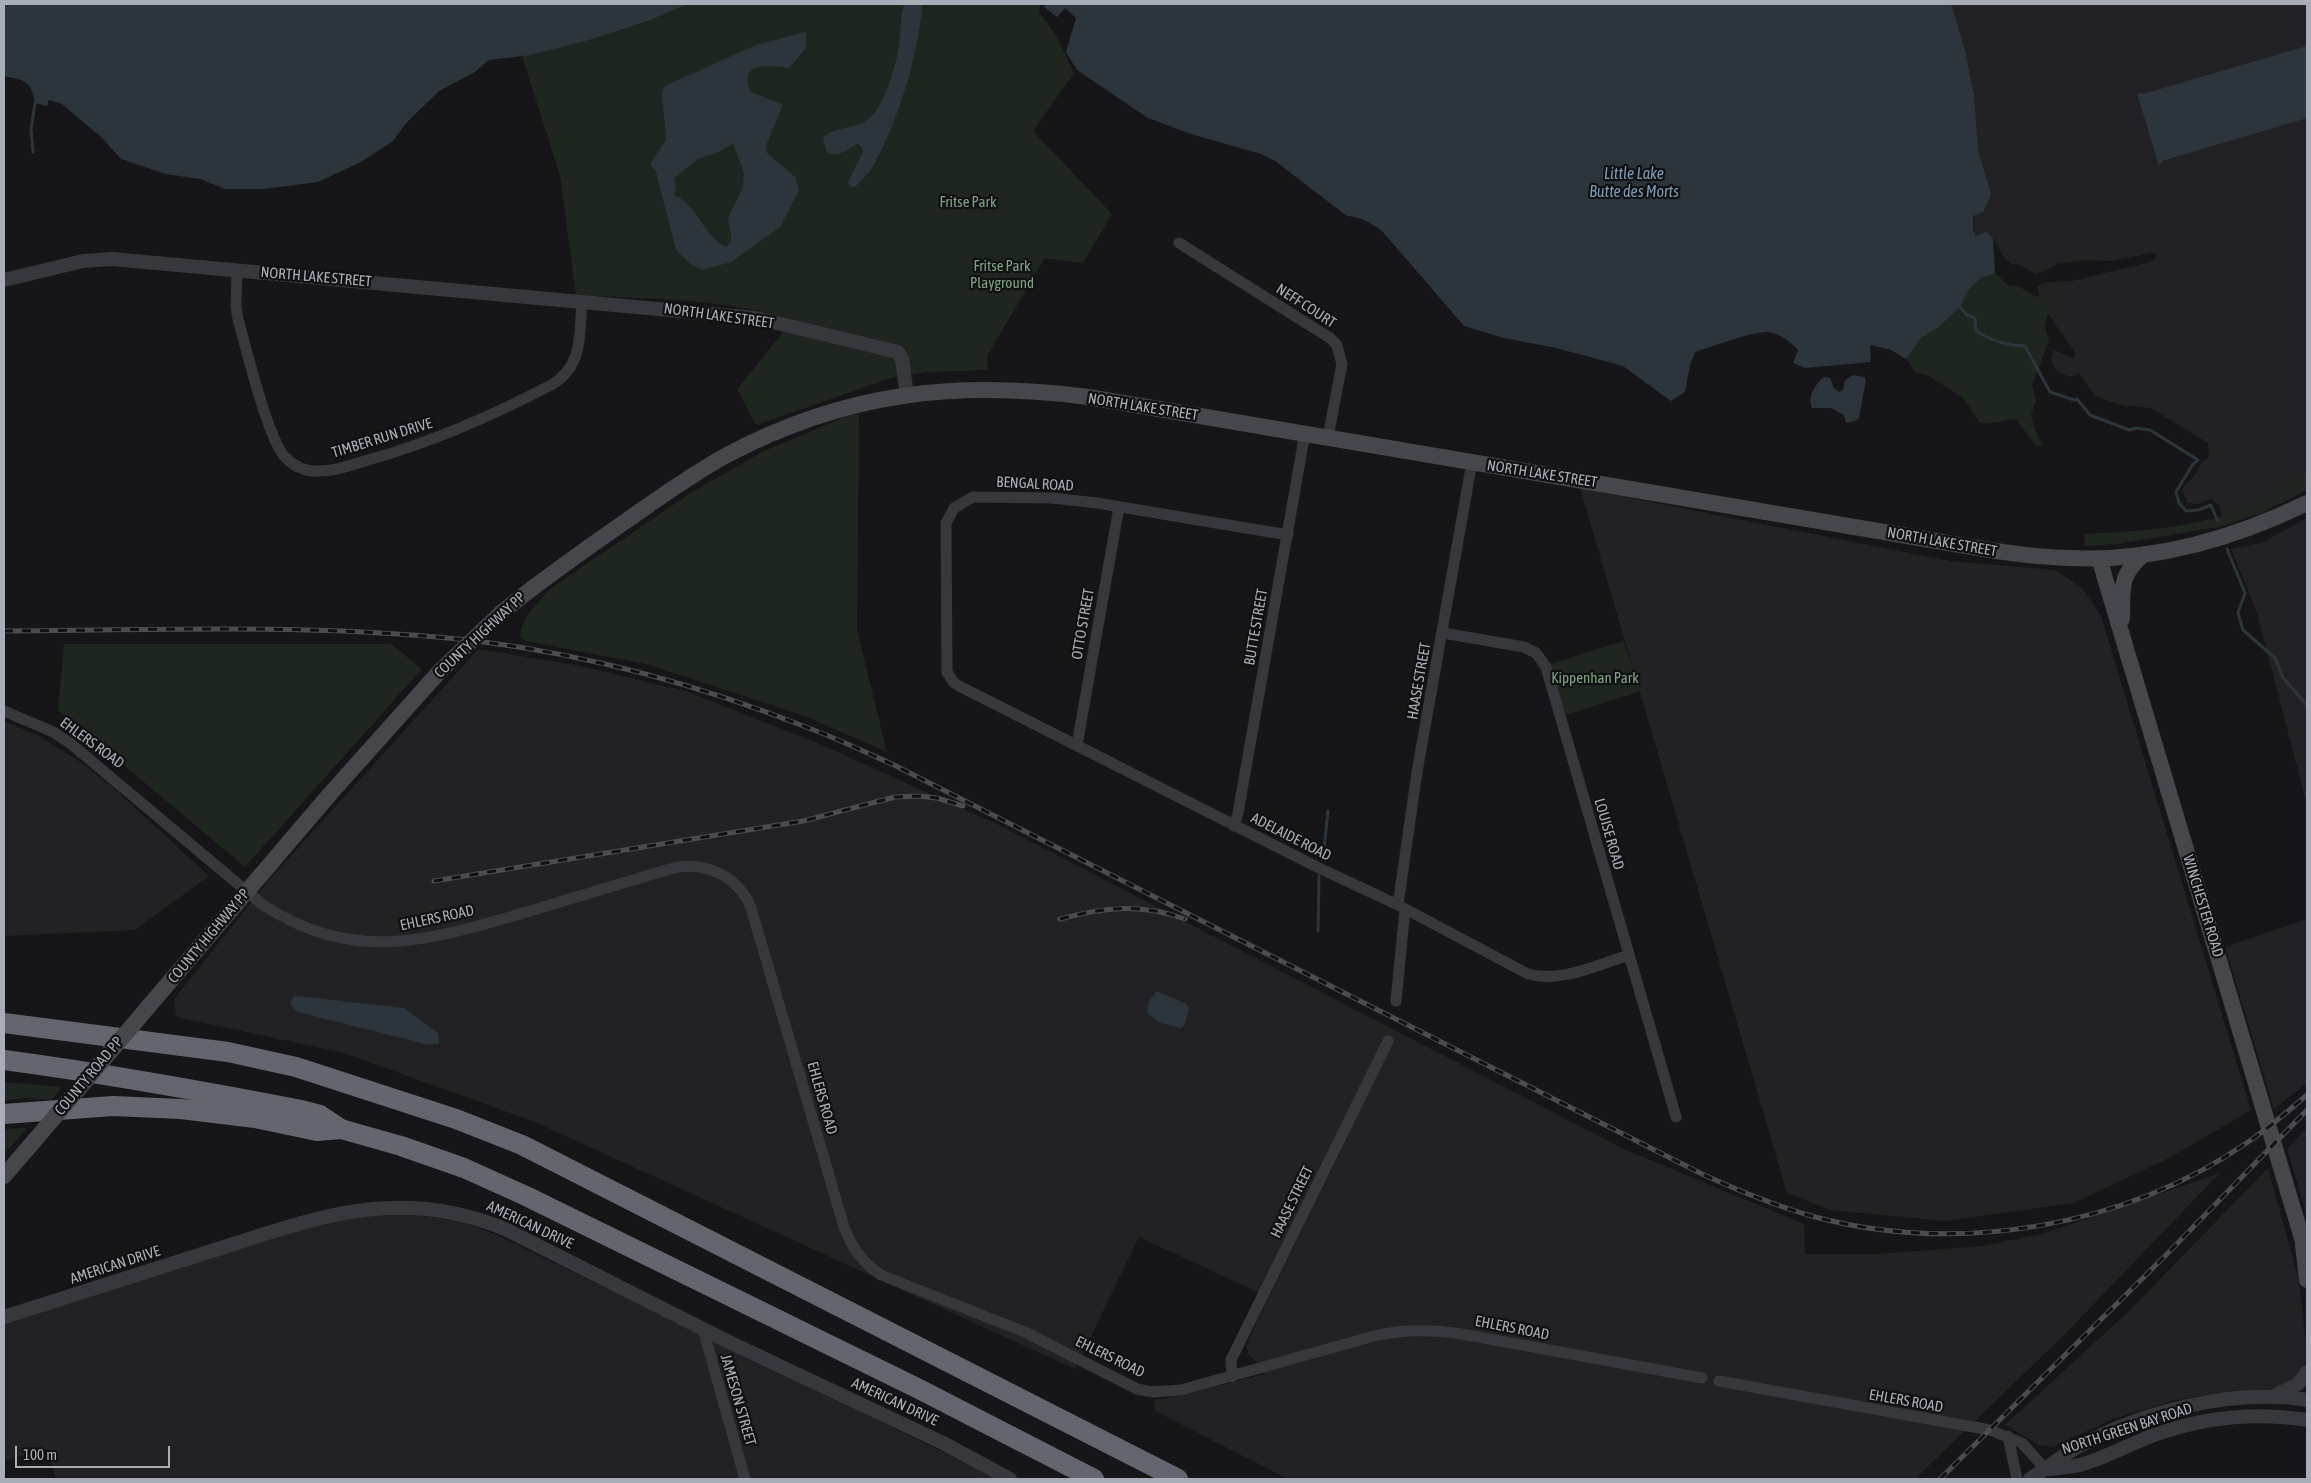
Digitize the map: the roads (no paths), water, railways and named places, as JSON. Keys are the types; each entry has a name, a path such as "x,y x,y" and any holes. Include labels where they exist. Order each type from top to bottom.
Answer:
{"highway":[{"path":"4,1010 64,1020 96,1036"},
{"path":"4,1023 228,1052 296,1068 446,1116 522,1146 1178,1479"},
{"path":"4,1060 116,1078 152,1081 301,1110 320,1115 341,1129 401,1146 464,1168 526,1196 919,1389 1094,1479"},
{"path":"4,1114 91,1107 143,1107 204,1111 255,1118 317,1131 341,1129"}],"main road":[{"name":"NORTH LAKE STREET","path":"907,395 965,389 1033,390 1305,433 1998,551 2063,558 2099,558 2183,548 2226,537 2307,504"},
{"name":"COUNTY HIGHWAY PP","path":"149,1006 247,890 440,670 500,613 550,574 688,479 726,456 766,436 815,417 865,403 907,395"},
{"path":"2122,634 2124,576 2130,567 2144,554"},
{"name":"WINCHESTER ROAD","path":"2099,558 2305,1249 2307,1280"},
{"name":"COUNTY ROAD PP","path":"4,1176 149,1006"}],"street":[{"name":"NEFF COURT","path":"1179,243 1330,338 1337,345 1342,364 1328,437"},
{"name":"NORTH LAKE STREET","path":"4,280 83,261 104,259 756,318 889,349 900,355 907,395"},
{"name":"TIMBER RUN DRIVE","path":"237,270 236,307 238,319 274,439 286,458 295,465 315,471 339,468 416,446 463,428 564,377 576,360 582,301"},
{"name":"BUTTE STREET","path":"1234,826 1238,813 1305,433"},
{"name":"HAASE STREET","path":"1396,1001 1401,907 1417,772 1472,462"},
{"name":"BENGAL ROAD","path":"950,677 946,664 945,530 949,515 954,508 966,499 981,496 1052,498 1288,535"},
{"name":"OTTO STREET","path":"1077,745 1119,507"},
{"name":"LOUISE ROAD","path":"1443,633 1524,647 1536,653 1546,667 1676,1117"},
{"name":"ADELAIDE ROAD","path":"950,677 961,687 1234,826 1401,907 1528,974 1538,977 1561,976 1629,955"},
{"name":"EHLERS ROAD","path":"4,711 51,731 70,742 275,912 310,928 356,940 402,942 448,935 673,868 694,866 720,873 741,890 752,908 844,1227 854,1249 870,1268 904,1285 1027,1332 1137,1389 1153,1392 1170,1392 1374,1336 1398,1331 1423,1329 1462,1334 1702,1378"},
{"name":"HAASE STREET","path":"1232,1376 1231,1360 1388,1041"},
{"name":"AMERICAN DRIVE","path":"4,1317 314,1219 356,1210 401,1207 445,1210 488,1222 556,1253 703,1329 943,1443 1010,1479"},
{"name":"JAMESON STREET","path":"703,1329 745,1479"},
{"path":"2273,1397 2298,1384 2307,1372"},
{"name":"EHLERS ROAD","path":"1719,1381 1990,1430 2022,1443 2046,1470"},
{"name":"NORTH GREEN BAY ROAD","path":"2030,1479 2046,1470 2074,1449 2114,1431 2178,1408 2225,1400 2273,1397 2307,1400"},
{"name":"NORTH GREEN BAY ROAD","path":"2046,1470 2080,1465 2158,1433 2191,1424 2246,1416 2273,1416 2307,1420"},
{"path":"2008,1436 2014,1456 2017,1479"}],"water":[{"path":"4,4 688,4 648,21 589,40 531,55 489,60 475,72 439,91 406,123 393,141 361,162 318,182 264,189 225,189 200,179 166,174 121,159 101,137 62,104 49,100 47,106 35,103 32,90 26,83 22,80 4,76"},
{"path":"904,4 925,4 922,6 916,46 905,88 891,129 873,166 856,186 850,187 848,182 863,152 861,146 857,144 843,152 831,154 827,153 823,138 833,131 865,121 871,117 881,103 889,83 899,46"},
{"name":"Little Lake Butte des Morts","path":"1047,4 1951,4 1965,50 1974,96 1978,151 1991,194 1983,212 1973,216 1973,230 1976,236 1986,232 1993,238 1995,273 1981,278 1970,288 1960,307 1939,327 1921,338 1906,359 1891,350 1870,345 1871,362 1805,368 1793,363 1798,350 1792,344 1776,334 1761,332 1695,352 1690,365 1685,392 1671,401 1623,366 1556,348 1504,338 1464,326 1383,232 1374,226 1362,219 1347,216 1275,161 1261,154 1191,134 1148,118 1077,70 1066,52 1076,18 1065,8 1057,17 1044,7"},
{"path":"806,32 806,48 789,68 757,67 748,75 751,92 783,105 767,143 766,152 796,178 799,191 780,227 731,262 702,270 691,264 676,250 656,172 650,164 666,140 662,93 665,86 756,45","holes":["733,143 744,173 743,187 728,218 731,242 726,247 711,235 689,206 674,195 676,187 674,178 698,159 719,152"]},
{"path":"2307,46 2307,118 2162,161 2159,166 2137,93 2143,94"},
{"path":"1853,375 1864,377 1866,380 1859,418 1846,423 1844,415 1831,408 1812,408 1811,395 1824,377 1830,378 1834,388 1839,392 1843,390 1845,380"},
{"path":"1157,991 1186,1004 1189,1008 1185,1024 1181,1028 1161,1023 1147,1013 1149,1001"},
{"path":"293,997 404,1008 438,1033 439,1043 429,1045 297,1012 290,1004"}],"waterway":[{"path":"33,152 31,129 35,103"},
{"path":"1960,307 1967,315 1975,318 1976,331 1999,342 2025,346 2050,392 2074,400 2077,399 2090,415 2129,430 2136,428 2150,430 2198,460 2193,464 2176,492 2179,503 2186,511 2198,510 2211,505 2217,520"},
{"path":"2227,549 2245,593 2238,613 2243,630 2275,658 2283,678 2307,705"},
{"path":"1323,859 1328,811"},
{"path":"1318,931 1319,876"}],"railway":[{"path":"4,631 244,629 364,632 424,636 525,648 607,664 688,686 817,731 894,765 1702,1174 1758,1198 1815,1217 1870,1228 1927,1233 1983,1232 2040,1226 2095,1213 2149,1195 2200,1171 2256,1137 2307,1095"},
{"path":"434,881 803,821 895,797 918,796 937,798 963,806"},
{"path":"1060,919 1123,908 1153,911 1185,919"},
{"path":"1940,1479 2165,1256 2307,1110"}],"park label":[{"name":"Fritse Park","path":"968,202"},
{"name":"Fritse Park Playground","path":"1002,274"},
{"name":"Kippenhan Park","path":"1595,678"}]}
